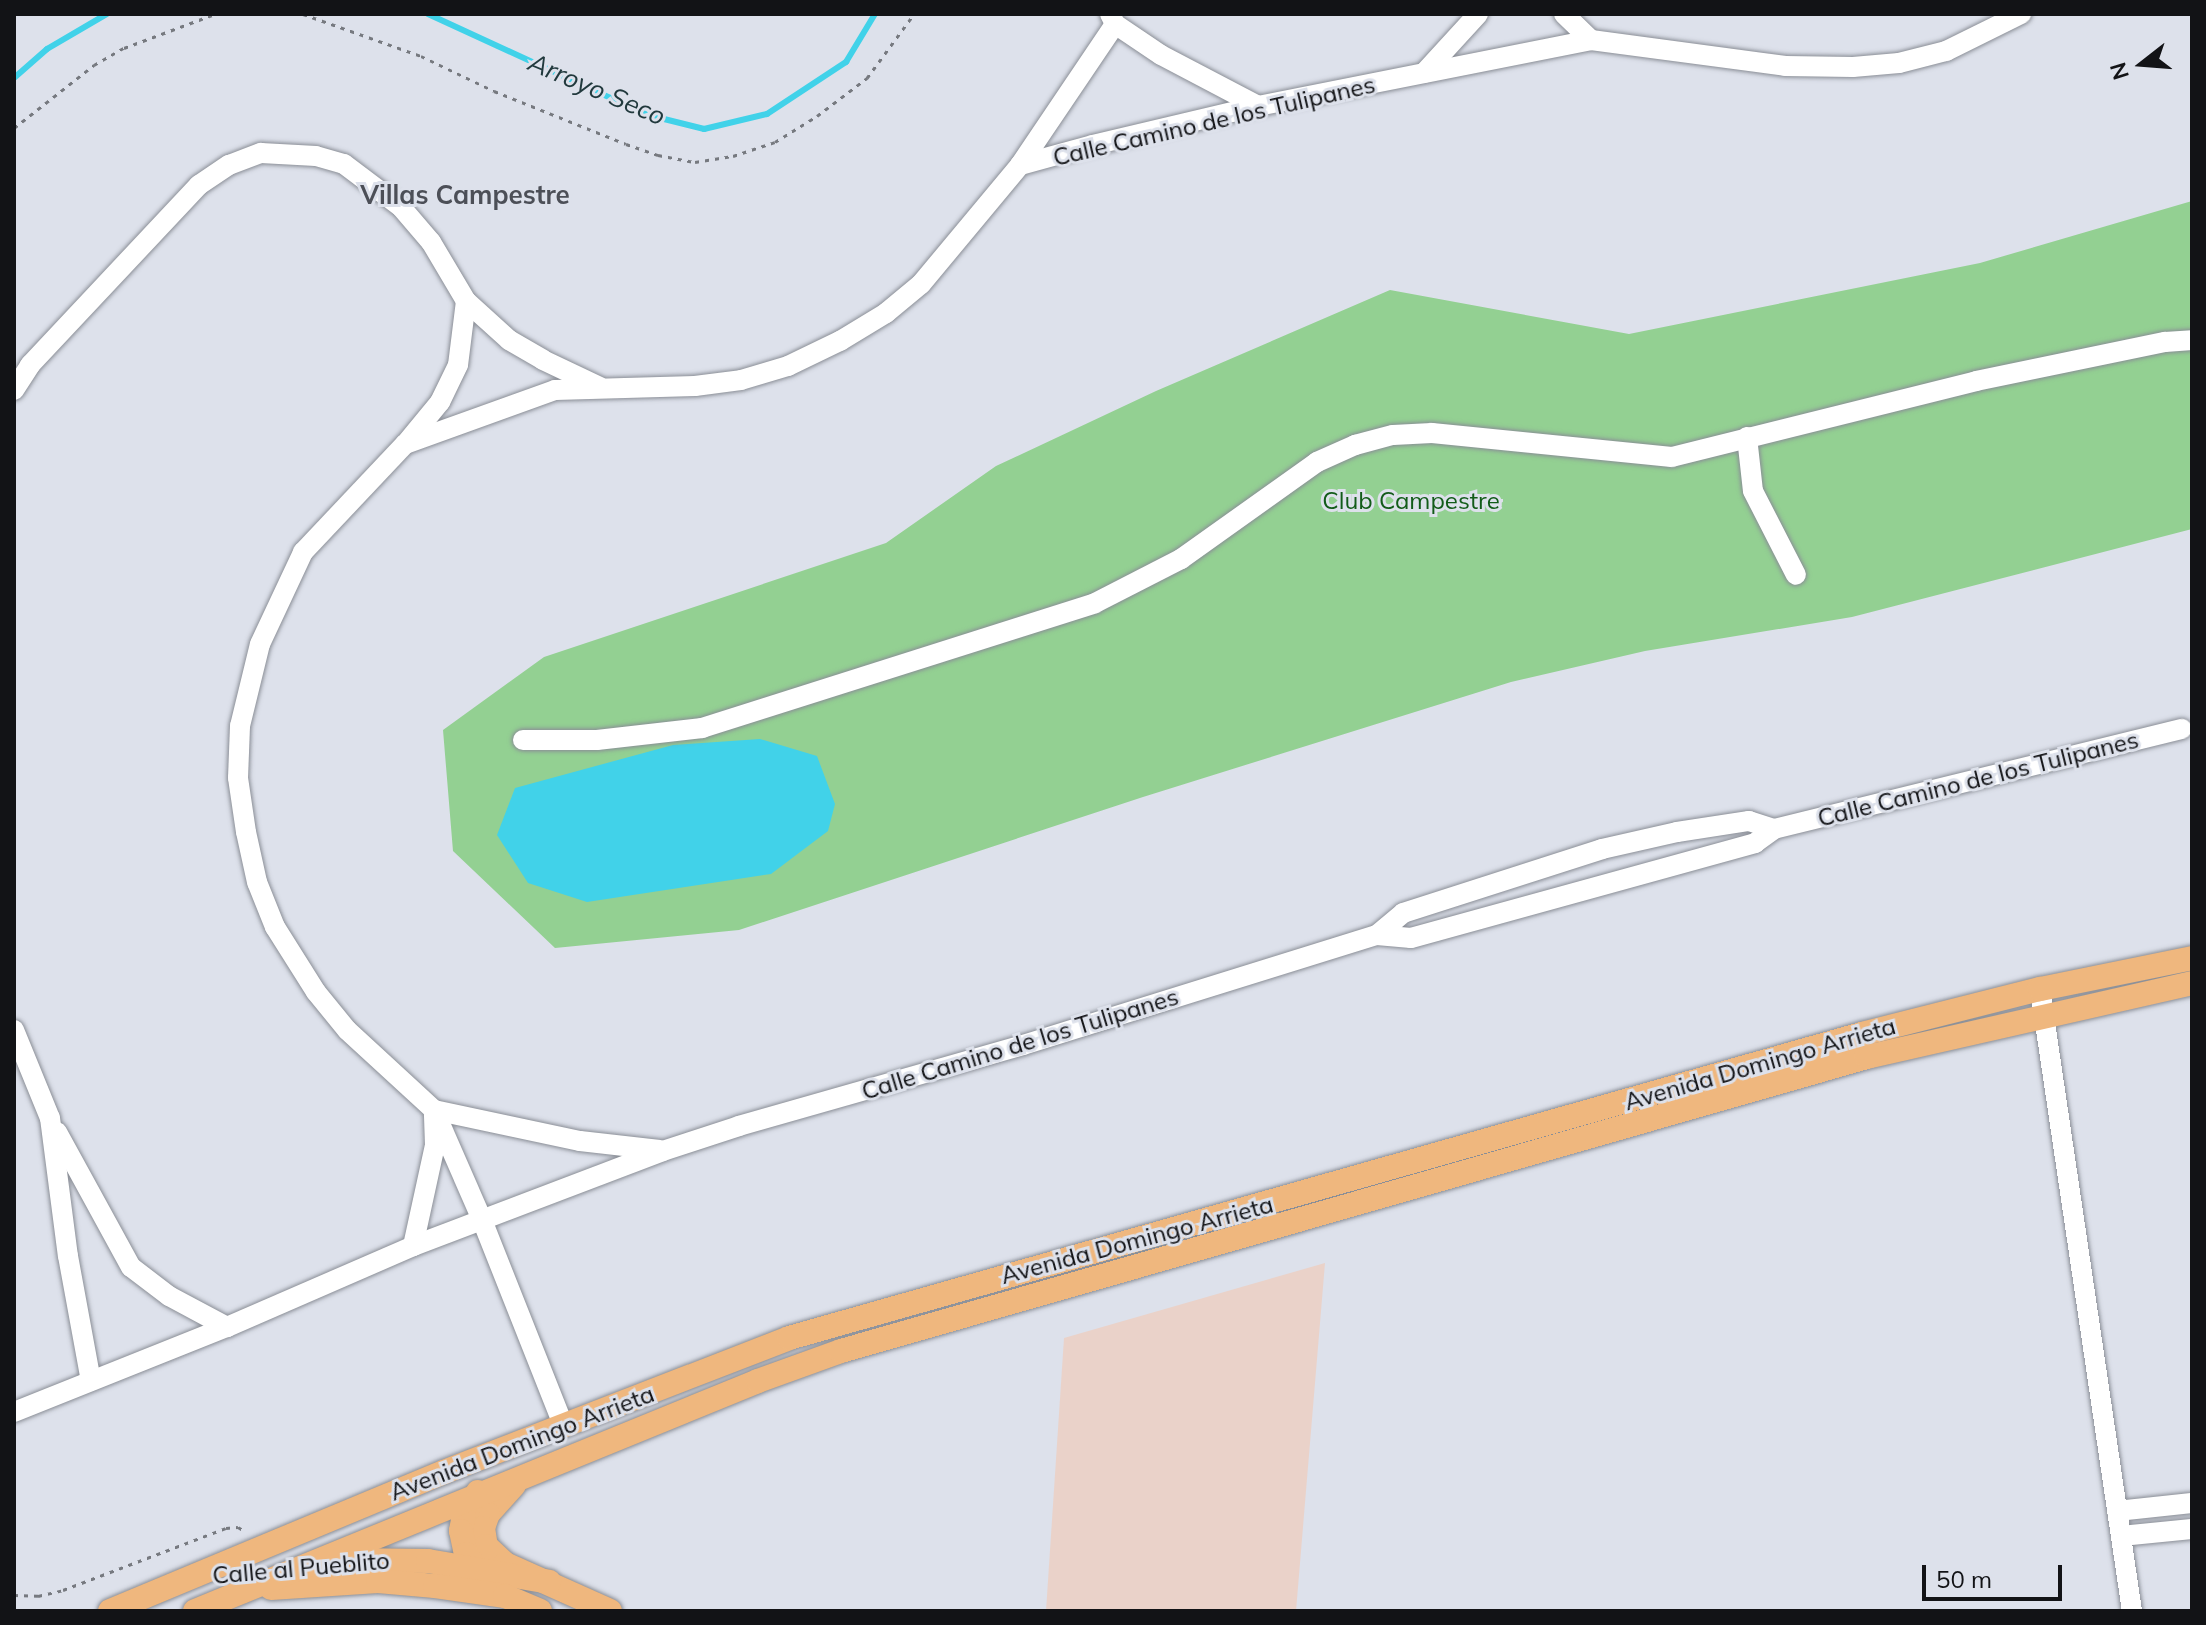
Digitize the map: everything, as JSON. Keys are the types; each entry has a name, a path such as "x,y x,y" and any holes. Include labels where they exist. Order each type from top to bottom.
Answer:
{"main road":[{"name":"Avenida Domingo Arrieta","path":"195,1611 758,1381 841,1351 1247,1236 2040,989 2192,958"},
{"name":"Avenida Domingo Arrieta","path":"110,1611 513,1446 789,1338 1864,1045 2044,1014 2192,983"},
{"path":"1240,1213 1247,1236"},
{"path":"564,1427 578,1457"},
{"path":"505,1596 474,1567 462,1544 461,1531 473,1499 513,1446"},
{"path":"522,1478 488,1514 483,1528 486,1546 505,1564 610,1611"},
{"name":"Calle al Pueblito","path":"195,1576 368,1558 474,1567 549,1582"},
{"name":"Calle al Pueblito","path":"249,1589 378,1581 505,1596 540,1611"}],"street":[{"path":"1424,73 1478,14"},
{"path":"1564,14 1591,40"},
{"name":"Calle Camino de los Tulipanes","path":"564,1427 483,1222 434,1110 347,1030 292,956 257,882 238,778 240,726 248,684 281,593 303,552 405,444 555,390 653,389 741,380 788,366 840,341 886,313 921,284 1020,165 1258,106 1591,40 1785,66 1853,67 1899,63 1946,51 2021,14"},
{"path":"1020,165 1113,19 1172,62 1258,106"},
{"path":"14,390 51,342 199,185 229,165 261,153 316,156 344,164 401,207 431,242 466,301 509,340 603,388"},
{"path":"405,444 440,402 458,365 466,301"},
{"path":"523,740 610,739 702,728 1095,603 1181,559 1317,462 1355,445 1393,435 1432,433 1656,457 1691,453 1976,381 2165,342 2192,340"},
{"path":"1747,437 1753,491 1796,575"},
{"name":"Calle Camino de los Tulipanes","path":"14,1412 227,1327 413,1246 483,1222 663,1151 1023,1045 1377,935 1411,938 1755,843 1774,829 2182,729"},
{"name":"Calle Camino de los Tulipanes","path":"1377,935 1403,913 1602,849 1677,832 1749,821 1774,829"},
{"path":"2040,989 2132,1611"},
{"path":"14,1030 50,1118 131,1267 169,1296 227,1327"},
{"path":"413,1246 435,1145 434,1110"},
{"name":"Calle Camino de los Tulipanes","path":"434,1110 580,1141 663,1151"},
{"path":"50,1118 68,1256 91,1381"},
{"path":"2117,1511 2192,1503"},
{"path":"2121,1536 2192,1529"}],"path":[{"path":"14,128 94,65 124,48 215,14"},
{"path":"303,14 421,56 494,91 626,144 658,155 695,162 733,156 775,142 817,116 867,78 914,14"},
{"path":"14,1595 38,1596 63,1590 234,1526 244,1530 259,1551"}],"shaded area":[{"path":"1325,1263 1296,1611 1046,1611 1064,1338"}],"green space":[{"name":"Club Campestre","path":"2192,201 2192,529 1852,617 1645,651 1511,682 1143,797 739,930 555,948 453,851 443,730 544,657 886,543 996,466 1156,391 1390,290 1629,334 1980,263"}],"water":[{"path":"760,739 817,756 835,804 828,831 771,874 587,902 528,883 497,835 515,788 673,745"}],"waterway":[{"name":"Arroyo Seco","path":"14,78 47,49 107,14"},
{"name":"Arroyo Seco","path":"428,14 648,115 704,129 767,114 846,62 875,14"}],"district":[{"name":"Villas Campestre","path":"465,195"}]}
